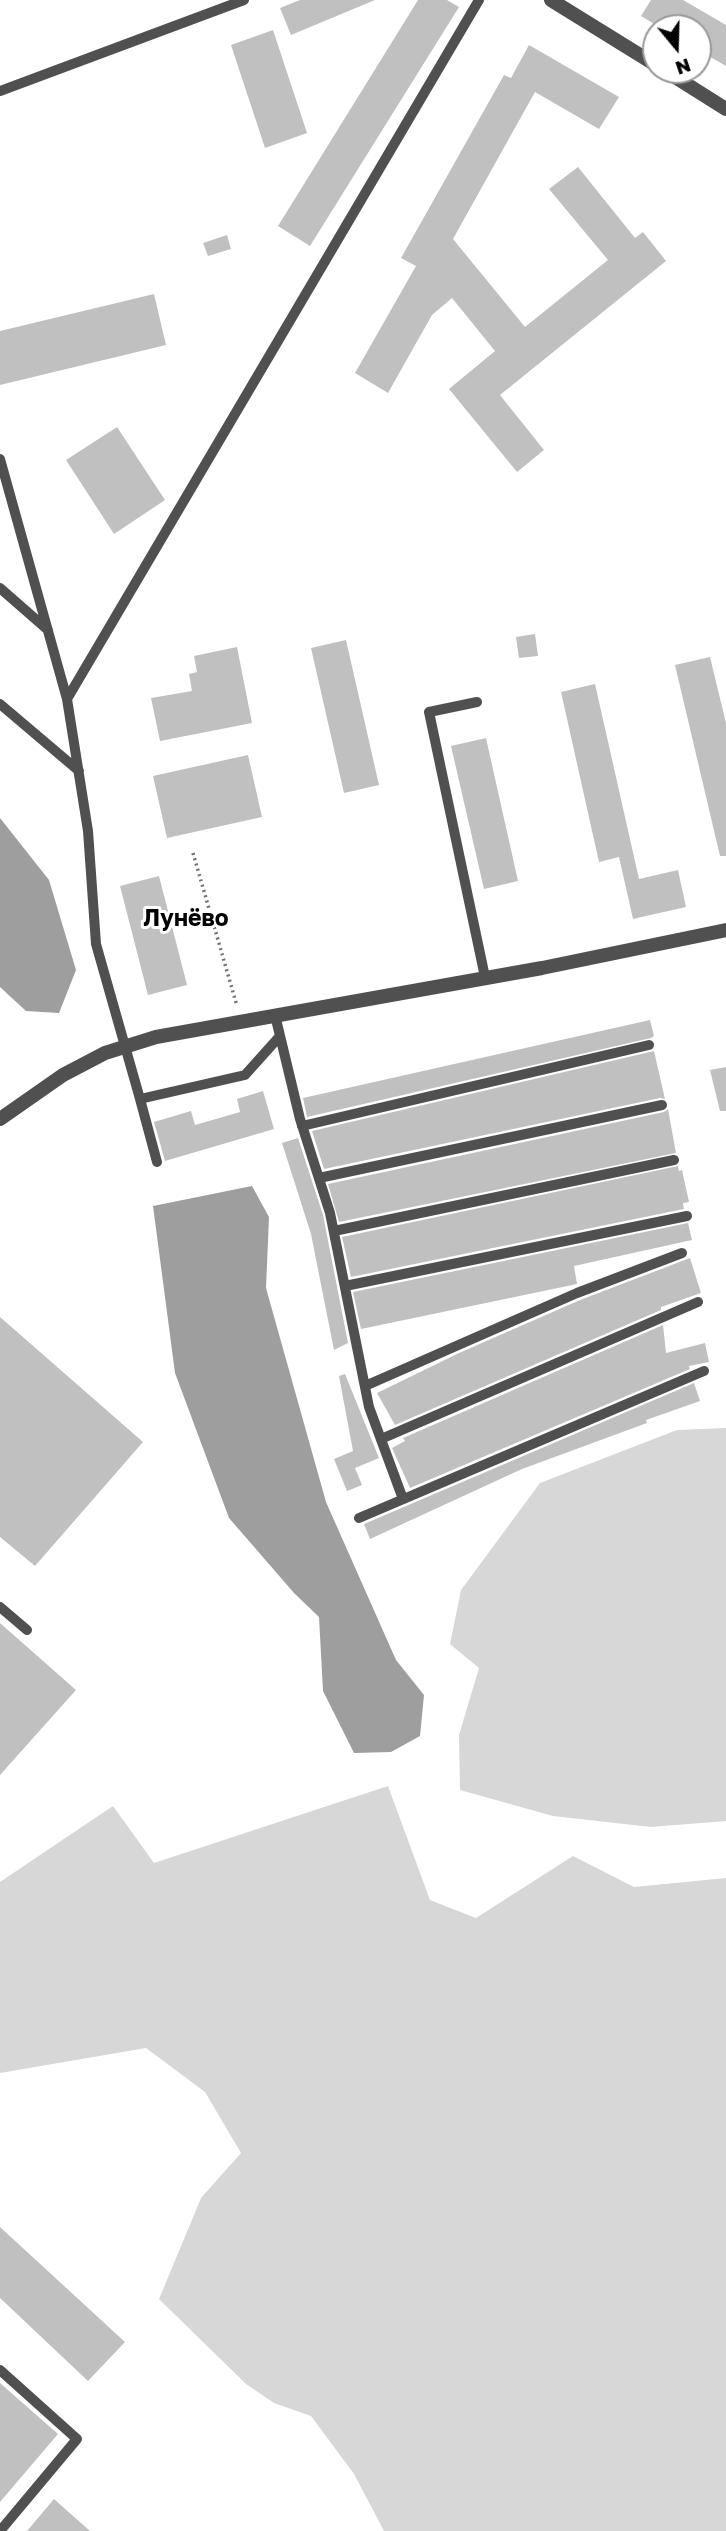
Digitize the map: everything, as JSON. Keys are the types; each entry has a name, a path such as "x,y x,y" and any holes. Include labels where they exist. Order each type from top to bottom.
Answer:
{"street":[{"path":"551,0 642,56"},
{"path":"686,84 726,109"},
{"path":"0,1119 63,1074 105,1054 156,1037 726,930"}],"lane":[{"path":"0,92 244,0"},
{"path":"67,699 479,0"},
{"path":"0,459 67,699 88,831 96,944 127,1046 156,1162"},
{"path":"0,588 48,630"},
{"path":"477,702 429,712 485,977"},
{"path":"0,704 79,771"},
{"path":"275,1015 302,1126 334,1231 369,1407 403,1499"},
{"path":"141,1099 245,1075 280,1036"},
{"path":"302,1126 649,1045"},
{"path":"319,1178 663,1105"},
{"path":"334,1231 674,1160"},
{"path":"345,1286 687,1216"},
{"path":"365,1386 578,1293 682,1253"},
{"path":"381,1439 698,1302"},
{"path":"359,1518 704,1371"},
{"path":"0,1607 26,1630"},
{"path":"0,2370 77,2439 0,2531"}],"path":[{"path":"192,853 242,1021"}],"shaded area":[{"path":"0,818 49,880 76,970 59,1013 26,1011 0,987"},
{"path":"252,1186 269,1217 266,1288 326,1502 396,1660 424,1695 420,1736 391,1752 354,1753 323,1691 319,1617 294,1593 229,1518 175,1373 153,1206"},
{"path":"726,1428 726,1821 651,1827 553,1816 460,1790 459,1735 479,1668 450,1644 461,1590 540,1483 677,1430"},
{"path":"388,1786 430,1900 476,1918 573,1856 634,1887 726,1878 726,2531 384,2531 354,2474 311,2416 274,2403 246,2384 159,2299 201,2198 241,2153 205,2092 146,2048 0,2073 0,1882 113,1806 154,1863"}],"building":[{"path":"300,0 375,0 291,35 280,8"},
{"path":"418,0 447,0 459,7 310,246 278,226"},
{"path":"651,0 683,0 707,14 642,14"},
{"path":"712,17 726,25 726,66 712,58"},
{"path":"273,30 307,133 265,148 231,45"},
{"path":"529,45 619,97 599,129 535,92 453,239 525,327 608,260 549,189 578,167 635,238 643,232 666,261 500,395 544,450 517,472 449,389 495,351 452,298 432,315 388,393 355,373 416,266 401,258 504,75 511,78"},
{"path":"227,235 231,249 208,256 203,243"},
{"path":"154,294 166,345 0,385 0,331"},
{"path":"117,427 165,500 114,534 66,460"},
{"path":"535,634 538,656 519,658 516,637"},
{"path":"346,640 379,785 344,793 311,648"},
{"path":"237,647 252,723 160,741 151,698 192,691 189,674 197,672 194,656"},
{"path":"710,657 726,723 726,856 720,856 675,665"},
{"path":"595,684 639,879 678,870 686,907 633,919 619,857 599,862 561,692"},
{"path":"486,738 518,881 484,889 451,746"},
{"path":"248,755 262,817 167,838 153,776"},
{"path":"159,876 187,985 148,995 120,886"},
{"path":"650,1020 654,1036 651,1038 307,1117 303,1098"},
{"path":"654,1051 665,1099 324,1169 312,1131"},
{"path":"726,1067 726,1111 720,1111 710,1070"},
{"path":"263,1091 274,1129 165,1161 154,1122 191,1111 195,1125 240,1112 237,1099"},
{"path":"668,1109 676,1153 339,1222 328,1184 664,1112"},
{"path":"298,1138 323,1215 348,1343 334,1350 311,1234 282,1143"},
{"path":"678,1166 679,1171 682,1170 689,1202 683,1203 684,1209 351,1277 342,1237"},
{"path":"688,1223 692,1240 574,1266 577,1284 361,1329 353,1292"},
{"path":"690,1258 701,1293 661,1307 661,1310 395,1425 377,1393 459,1353 580,1300"},
{"path":"0,1317 143,1442 35,1566 0,1537"},
{"path":"663,1325 666,1353 705,1343 709,1362 689,1366 690,1369 410,1488 392,1448 405,1441 403,1438"},
{"path":"345,1374 379,1458 355,1468 362,1485 347,1491 334,1459 353,1451 339,1376"},
{"path":"694,1383 700,1401 522,1469 370,1539 364,1524"},
{"path":"0,1623 76,1690 0,1775"},
{"path":"0,2227 125,2342 88,2381 0,2298"},
{"path":"0,2383 58,2434 0,2502"},
{"path":"54,2499 90,2531 27,2531"}],"district":[{"name":"Лунёво","path":"186,919"}]}
